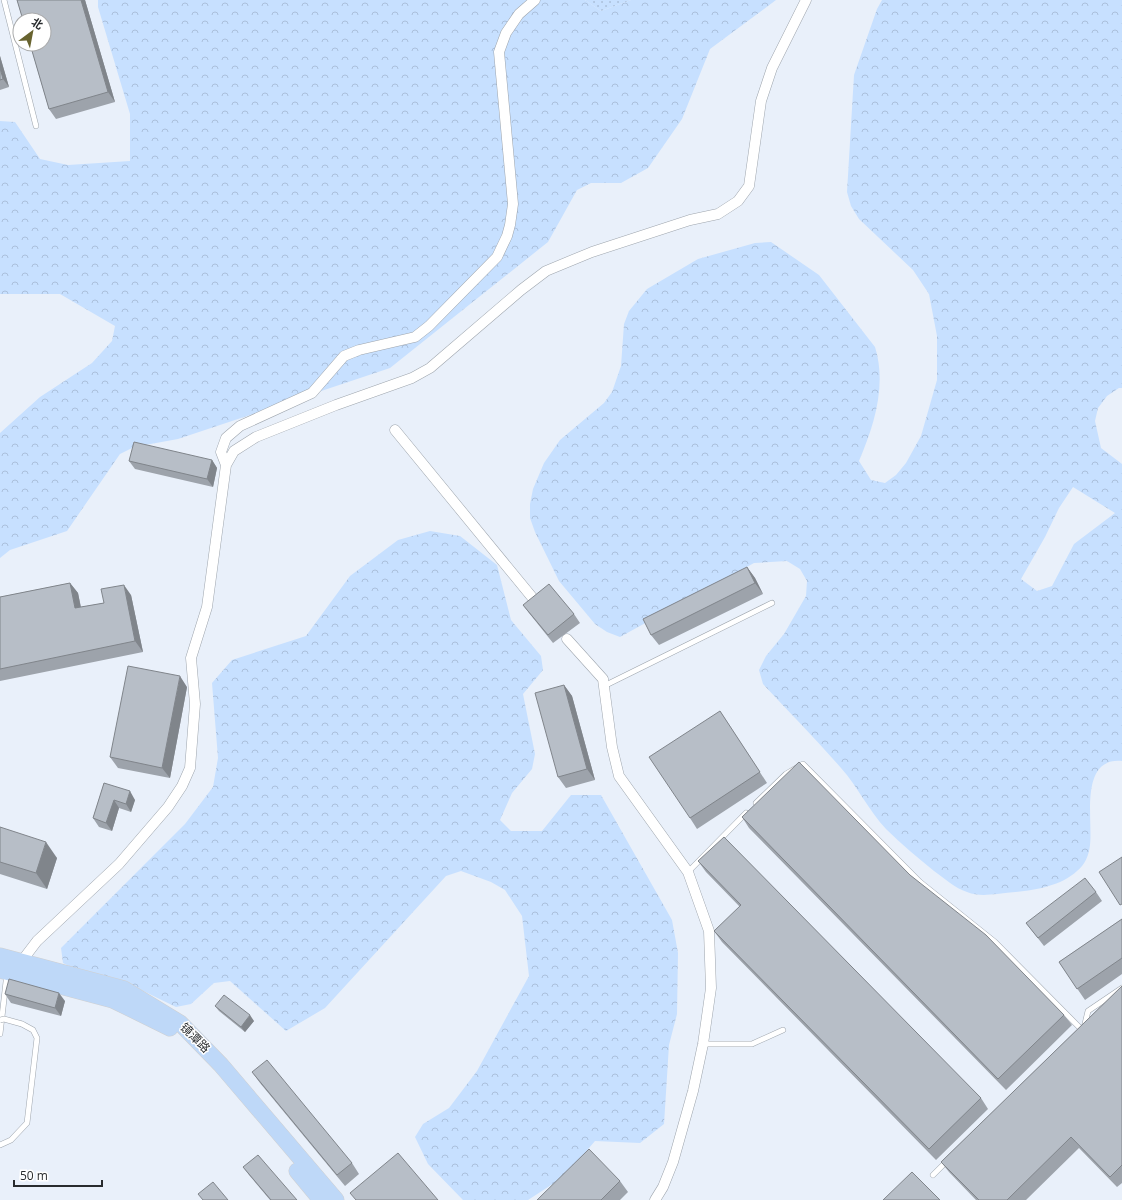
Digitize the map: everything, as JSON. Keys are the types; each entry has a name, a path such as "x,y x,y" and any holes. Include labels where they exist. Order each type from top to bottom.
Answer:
{"main road":[{"name":"镜潭路","path":"0,956 124,989 180,1023 221,1065 336,1200"},
{"name":"镜潭路","path":"3,971 113,1000 172,1028 214,1070 321,1200"}],"street":[{"path":"226,465 221,452 226,438 240,426 312,393 344,356 359,350 415,337 429,326 497,257 507,236 513,204 498,52 506,34 519,14 534,0"},
{"path":"21,962 37,941 119,864 168,807 182,786 190,768 195,704 191,658 207,607 226,465 234,451 256,437 336,405 412,378 430,368 520,290 546,271 592,252 690,220 718,214 738,201 749,186 761,101 772,68 806,0"},
{"path":"395,430 536,602"},
{"path":"567,639 603,679 612,747 619,776 688,872 709,931 711,988 703,1044 693,1091 673,1162 663,1187 655,1200"}],"lane":[{"path":"4,0 36,126"},
{"path":"604,686 772,603"},
{"path":"688,872 786,774 804,764 920,882 995,942 1083,1031"},
{"path":"0,1034 3,971"},
{"path":"1078,1036 1083,1031 1088,1011 1122,988"},
{"path":"0,1020 22,1024 33,1030 37,1038 27,1123 11,1140 0,1145"},
{"path":"703,1044 752,1044 783,1030"},
{"path":"933,1175 955,1154"}],"green space":[{"path":"98,0 585,0 601,11 631,0 776,0 710,49 682,119 648,168 621,183 591,183 577,190 548,242 390,368 178,439 134,447 120,454 67,531 10,550 0,558 0,433 40,397 92,363 112,341 115,326 60,294 0,294 0,121 15,122 40,159 68,165 130,161 130,114 98,7"},
{"path":"585,0 631,0 601,11"},
{"path":"882,0 1122,0 1122,388 1119,388 1107,396 1098,408 1095,421 1101,448 1122,464 1122,761 1108,762 1099,769 1094,779 1090,806 1090,845 1088,856 1082,866 1069,877 1059,882 1050,886 1029,890 990,895 974,894 958,888 934,871 886,829 874,815 853,783 841,768 763,684 759,670 766,656 784,634 806,596 807,581 800,569 787,561 754,563 620,637 607,632 595,624 559,581 535,532 530,518 530,504 533,489 544,463 560,440 604,403 612,392 621,366 624,324 629,311 647,289 698,259 755,243 771,242 819,275 875,347 880,376 879,391 870,434 859,461 871,480 885,483 896,475 906,463 921,436 937,380 937,336 929,294 913,270 859,219 851,206 847,192 854,75 877,9","holes":["1073,487 1115,513 1074,544 1052,586 1037,591 1021,579 1045,537 1059,508"]},
{"path":"430,531 460,536 497,565 511,620 541,656 543,670 523,694 535,754 532,769 512,793 500,820 511,831 542,831 571,795 601,795 672,920 678,953 677,1014 669,1045 664,1124 640,1143 595,1141 565,1176 528,1200 463,1200 428,1164 415,1137 423,1124 449,1108 477,1071 529,976 522,916 505,890 491,882 461,871 446,876 325,1008 286,1031 230,981 214,983 191,1004 176,1007 135,987 77,970 63,963 61,948 185,824 213,787 218,758 212,683 232,660 306,636 350,576 398,540"}],"building":[{"path":"17,0 81,0 108,92 49,109 32,52 52,52 52,12 21,12"},
{"path":"0,68 3,79 0,80"},
{"path":"134,442 212,460 207,479 129,461"},
{"path":"747,567 755,583 651,635 643,619"},
{"path":"70,583 75,608 104,603 101,589 124,585 135,641 0,669 0,597"},
{"path":"549,584 574,614 548,635 523,605"},
{"path":"128,666 180,676 162,768 110,757"},
{"path":"564,685 587,769 558,777 535,693"},
{"path":"720,711 760,772 690,818 649,757"},
{"path":"799,762 910,875 986,935 1064,1015 998,1079 742,817"},
{"path":"104,783 130,791 126,804 114,800 106,823 93,818"},
{"path":"0,827 46,842 36,873 0,862"},
{"path":"724,837 981,1098 929,1149 714,931 741,905 698,861"},
{"path":"1122,857 1122,904 1120,905 1099,872"},
{"path":"1085,878 1096,892 1038,938 1026,923"},
{"path":"1122,919 1122,958 1077,989 1059,962"},
{"path":"9,979 59,993 55,1008 5,994"},
{"path":"1122,986 1122,1165 1110,1177 1071,1137 1007,1200 979,1200 941,1162"},
{"path":"224,995 250,1015 241,1027 215,1006"},
{"path":"267,1060 352,1163 337,1175 252,1072"},
{"path":"589,1149 620,1181 601,1200 537,1200"},
{"path":"398,1153 438,1200 356,1200 350,1193"},
{"path":"258,1155 297,1200 271,1200 243,1167"},
{"path":"912,1172 940,1200 883,1200"},
{"path":"213,1182 228,1200 203,1200 198,1194"}]}
